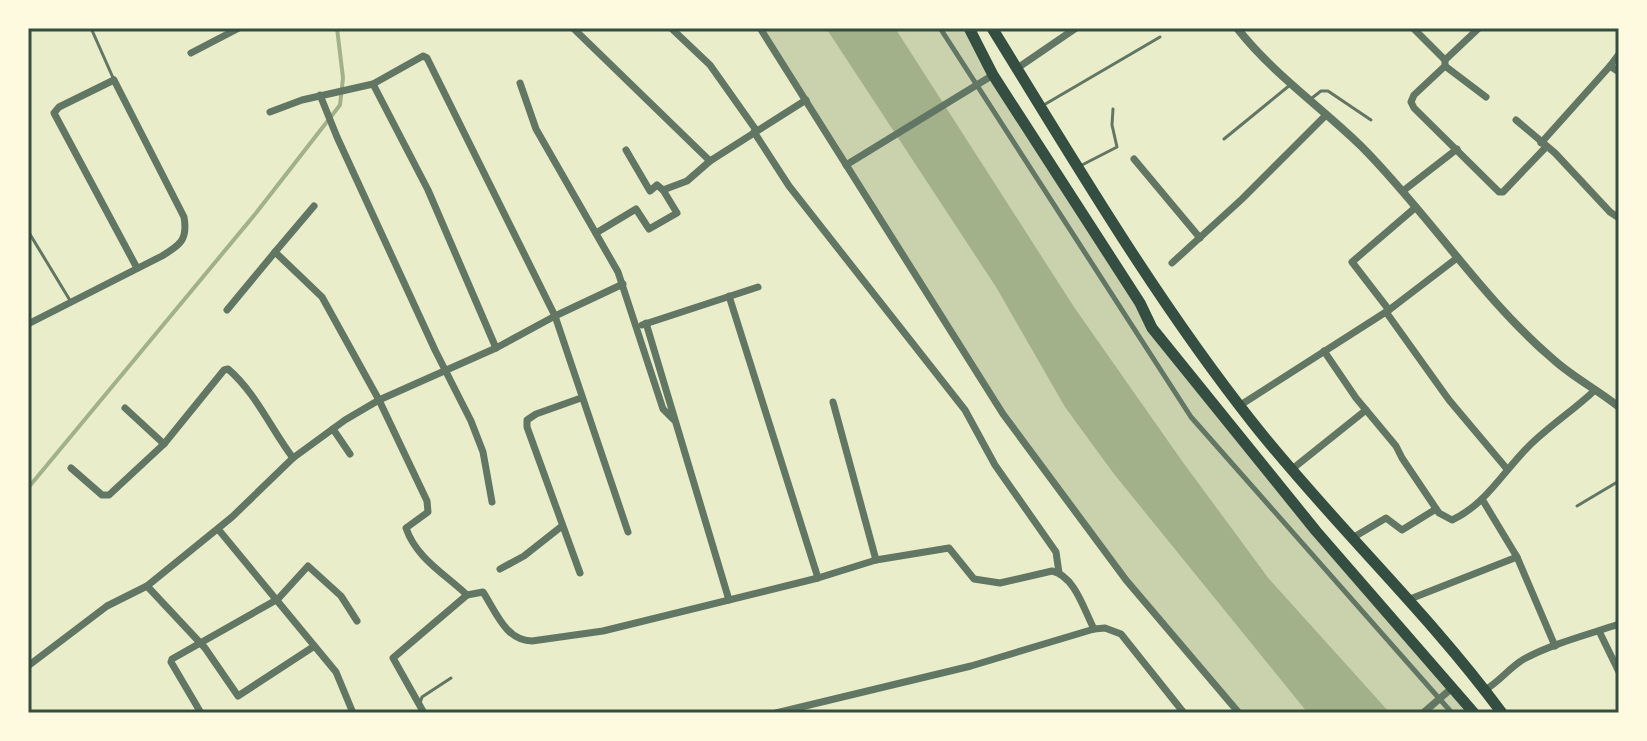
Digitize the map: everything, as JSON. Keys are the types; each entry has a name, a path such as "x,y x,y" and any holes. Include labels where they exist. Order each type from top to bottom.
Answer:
{"main road":[{"path":"969,28 993,75 1140,303 1152,328 1316,531 1474,713"},
{"path":"992,28 1076,168 1184,331 1239,406 1291,470 1410,599 1502,713"}],"street":[{"path":"191,53 239,28"},
{"path":"573,28 710,161"},
{"path":"671,28 710,65 789,186 965,410 995,465 1056,552 1059,573"},
{"path":"760,28 849,162 1003,414 1126,580 1239,713"},
{"path":"940,28 1191,417 1452,713"},
{"path":"1016,69 1076,28"},
{"path":"1237,28 1258,55 1362,147 1403,191 1457,258 1554,360 1618,404"},
{"path":"1413,28 1445,63 1486,97"},
{"path":"1479,28 1414,95 1411,102 1499,192 1503,192 1544,145 1619,54"},
{"path":"270,112 373,84 423,56 430,62 555,316 628,532"},
{"path":"1610,66 1619,72"},
{"path":"849,162 993,75"},
{"path":"28,313 31,322 137,268 178,245 186,231 184,217 114,80 59,107 54,113 137,268"},
{"path":"520,83 536,129 623,284 663,409 673,419"},
{"path":"373,84 428,190 496,348"},
{"path":"320,99 445,372 471,421 483,452 492,502"},
{"path":"663,190 687,181 710,161 806,100"},
{"path":"1172,263 1326,115"},
{"path":"1516,120 1555,153 1619,218"},
{"path":"1403,191 1457,149"},
{"path":"596,233 636,209 649,229 677,213 657,185 650,191 626,150"},
{"path":"1134,159 1200,238"},
{"path":"227,310 314,206"},
{"path":"1416,207 1352,262 1427,371 1507,469"},
{"path":"275,252 322,297 379,400 429,507 428,512 407,526 406,531 423,557 467,595"},
{"path":"1239,406 1387,311 1457,258"},
{"path":"28,666 107,606 147,586 218,529 293,458 333,429 379,400 496,348 623,284"},
{"path":"636,327 758,287"},
{"path":"729,296 818,578"},
{"path":"646,323 729,600"},
{"path":"1324,351 1396,446 1436,509 1452,520 1482,499 1529,445 1595,390"},
{"path":"71,468 102,495 109,495 164,444 228,369 259,405 274,433 293,458"},
{"path":"580,573 527,420 581,398"},
{"path":"833,402 876,560"},
{"path":"125,408 164,444"},
{"path":"1291,470 1366,410"},
{"path":"333,429 350,454"},
{"path":"1482,499 1517,557 1555,646"},
{"path":"1354,537 1386,518 1402,530 1436,509"},
{"path":"500,569 524,556 562,526"},
{"path":"218,529 336,672 353,713"},
{"path":"424,713 393,658 467,595 483,592 513,637 532,641 603,631 818,578 876,560 949,548 974,579 1000,583 1052,571 1059,573 1072,585 1094,629"},
{"path":"1410,599 1517,557"},
{"path":"201,713 171,662 278,599 308,566 341,596 357,621"},
{"path":"147,586 205,648 238,696 313,647"},
{"path":"1485,690 1522,660 1576,636 1619,624"},
{"path":"776,713 983,663 1105,628 1121,634 1184,713"},
{"path":"1599,631 1619,672"},
{"path":"1426,710 1452,688"}],"lane":[{"path":"91,28 114,80"},
{"path":"1039,107 1160,37"},
{"path":"1224,139 1290,85"},
{"path":"1309,101 1321,91 1328,91 1371,120"},
{"path":"1076,168 1117,147 1112,125 1113,109"},
{"path":"28,231 71,302"},
{"path":"1577,506 1619,481"},
{"path":"424,713 420,704 422,697 451,678"}],"shaded area":[{"path":"760,28 969,28 1152,328 1474,713 1237,713 1069,504 1003,414"},
{"path":"826,28 895,28 1074,307 1182,461 1269,579 1390,713 1307,712 1114,474 1065,407 996,287"}],"waterway":[{"path":"28,488 256,213 340,105 343,78 337,28"}]}
